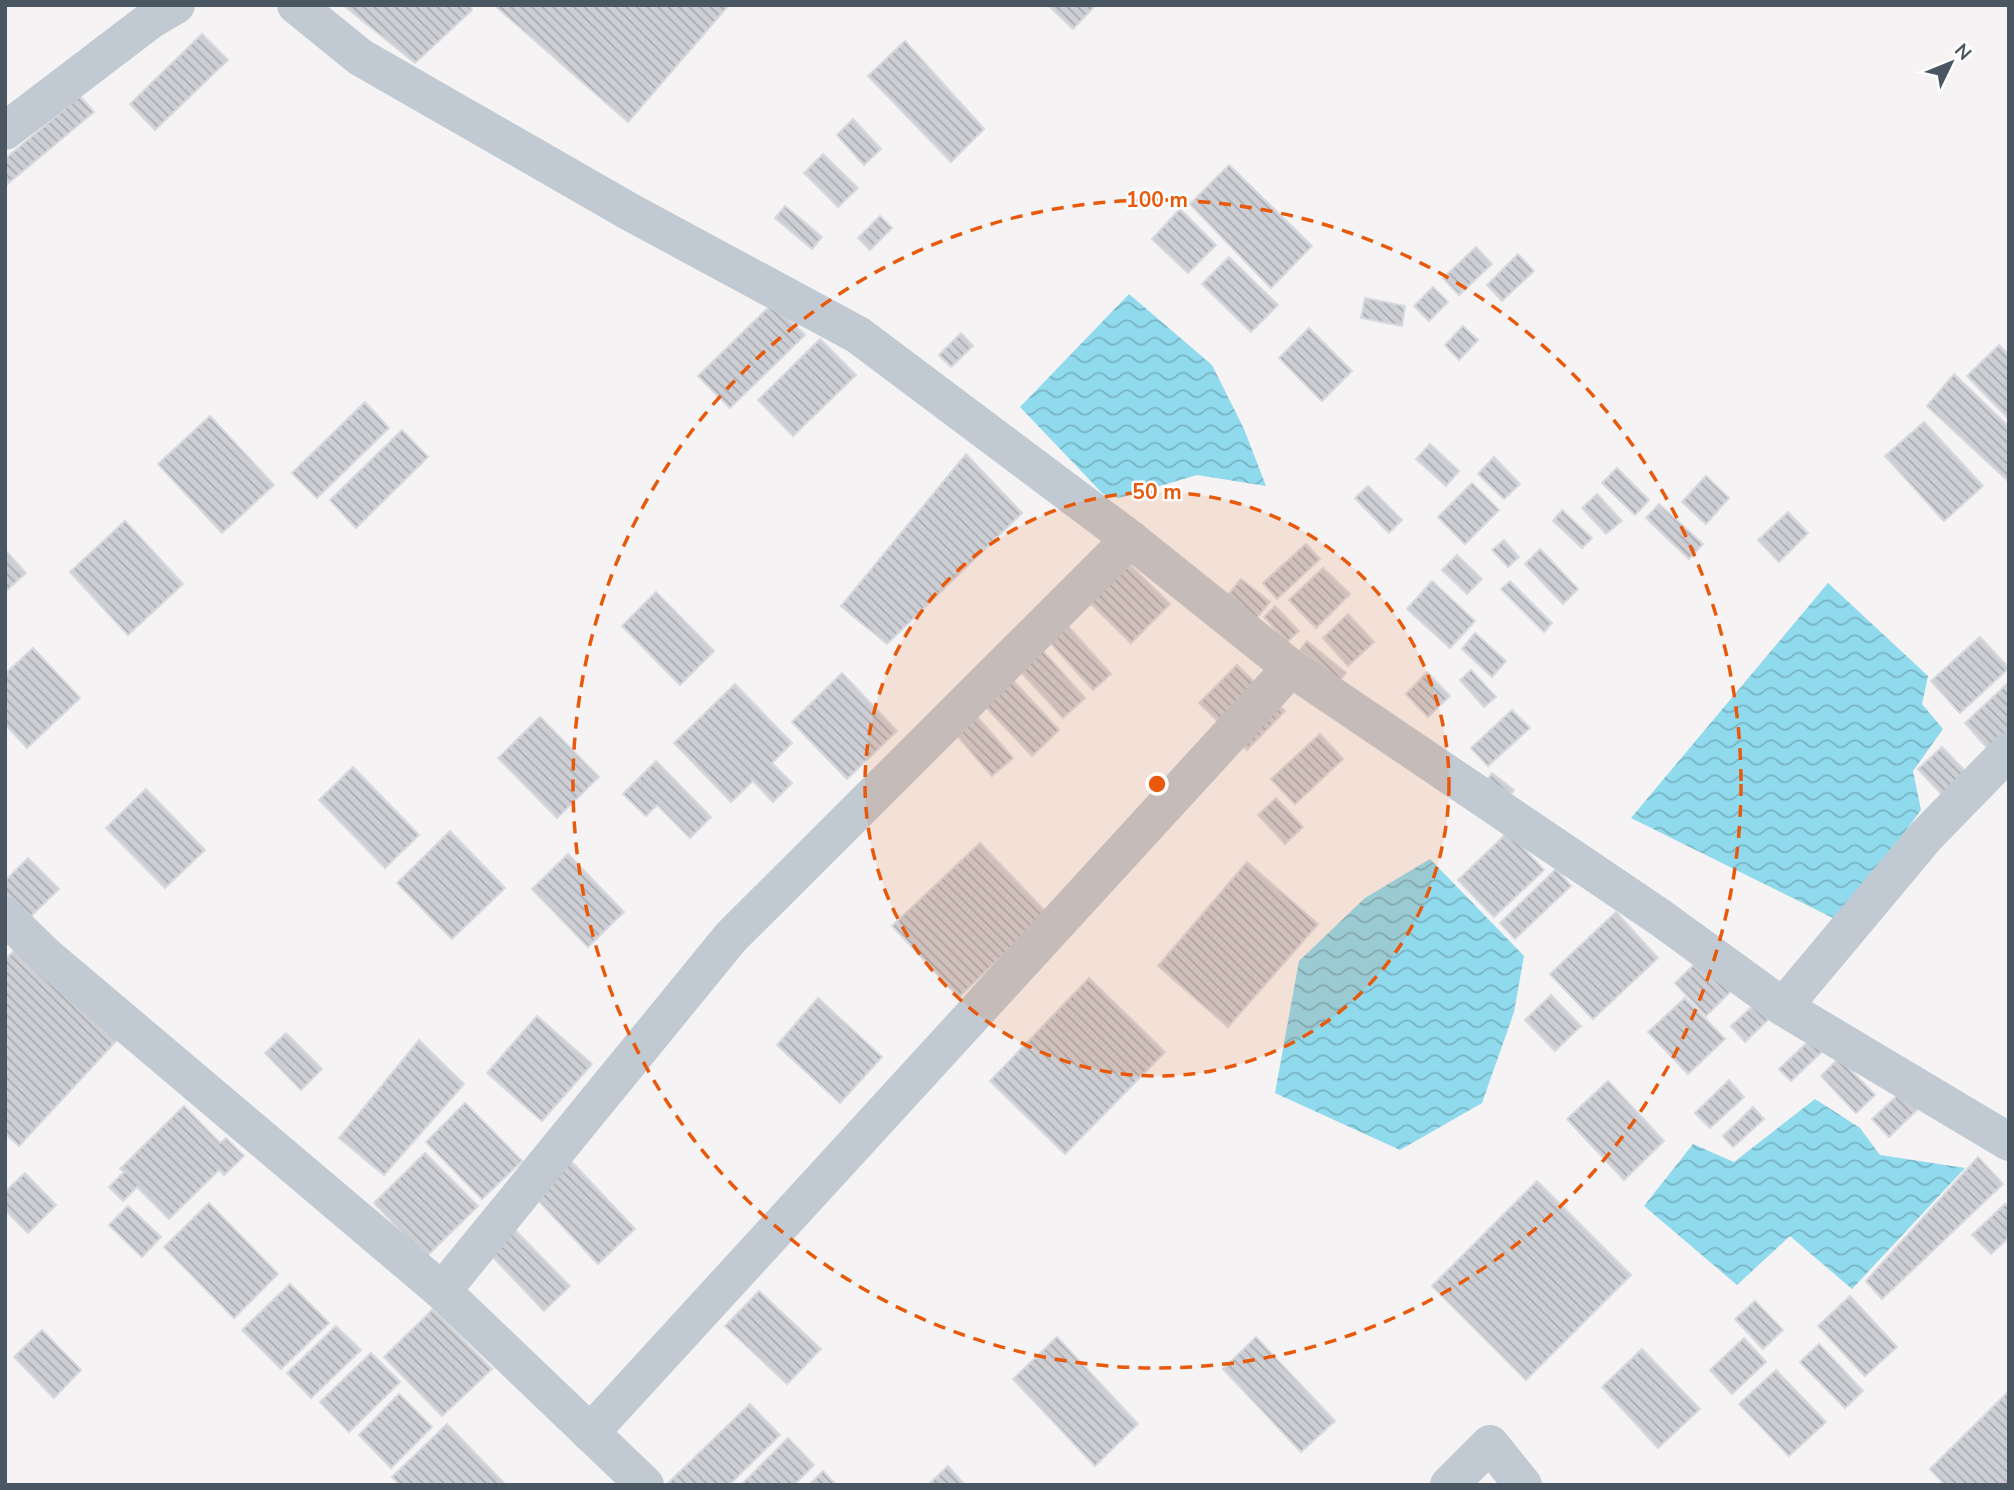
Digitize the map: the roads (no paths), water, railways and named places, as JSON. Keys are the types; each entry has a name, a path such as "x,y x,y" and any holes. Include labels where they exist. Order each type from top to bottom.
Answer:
{"street":[{"path":"296,5 360,57 630,212 858,335 1130,539 1291,668 1661,918 1783,1007 2009,1142"},
{"path":"5,131 157,10"},
{"path":"442,1291 731,937 1130,539"},
{"path":"590,1433 1291,668"},
{"path":"1783,1007 1926,836 2009,751"},
{"path":"5,916 46,956 442,1291 645,1485"},
{"path":"1450,1485 1490,1444 1523,1485"}],"water":[{"path":"1129,294 1212,365 1244,429 1266,486 1197,475 1119,498 1103,494 1020,407"},
{"path":"1828,583 1928,676 1922,704 1943,729 1913,771 1921,810 1839,921 1631,818"},
{"path":"1430,859 1524,956 1514,1012 1482,1103 1400,1150 1275,1093 1299,961 1365,898"},
{"path":"1815,1099 1860,1128 1880,1155 1965,1168 1852,1289 1790,1236 1737,1285 1644,1206 1693,1144 1734,1162"}]}
